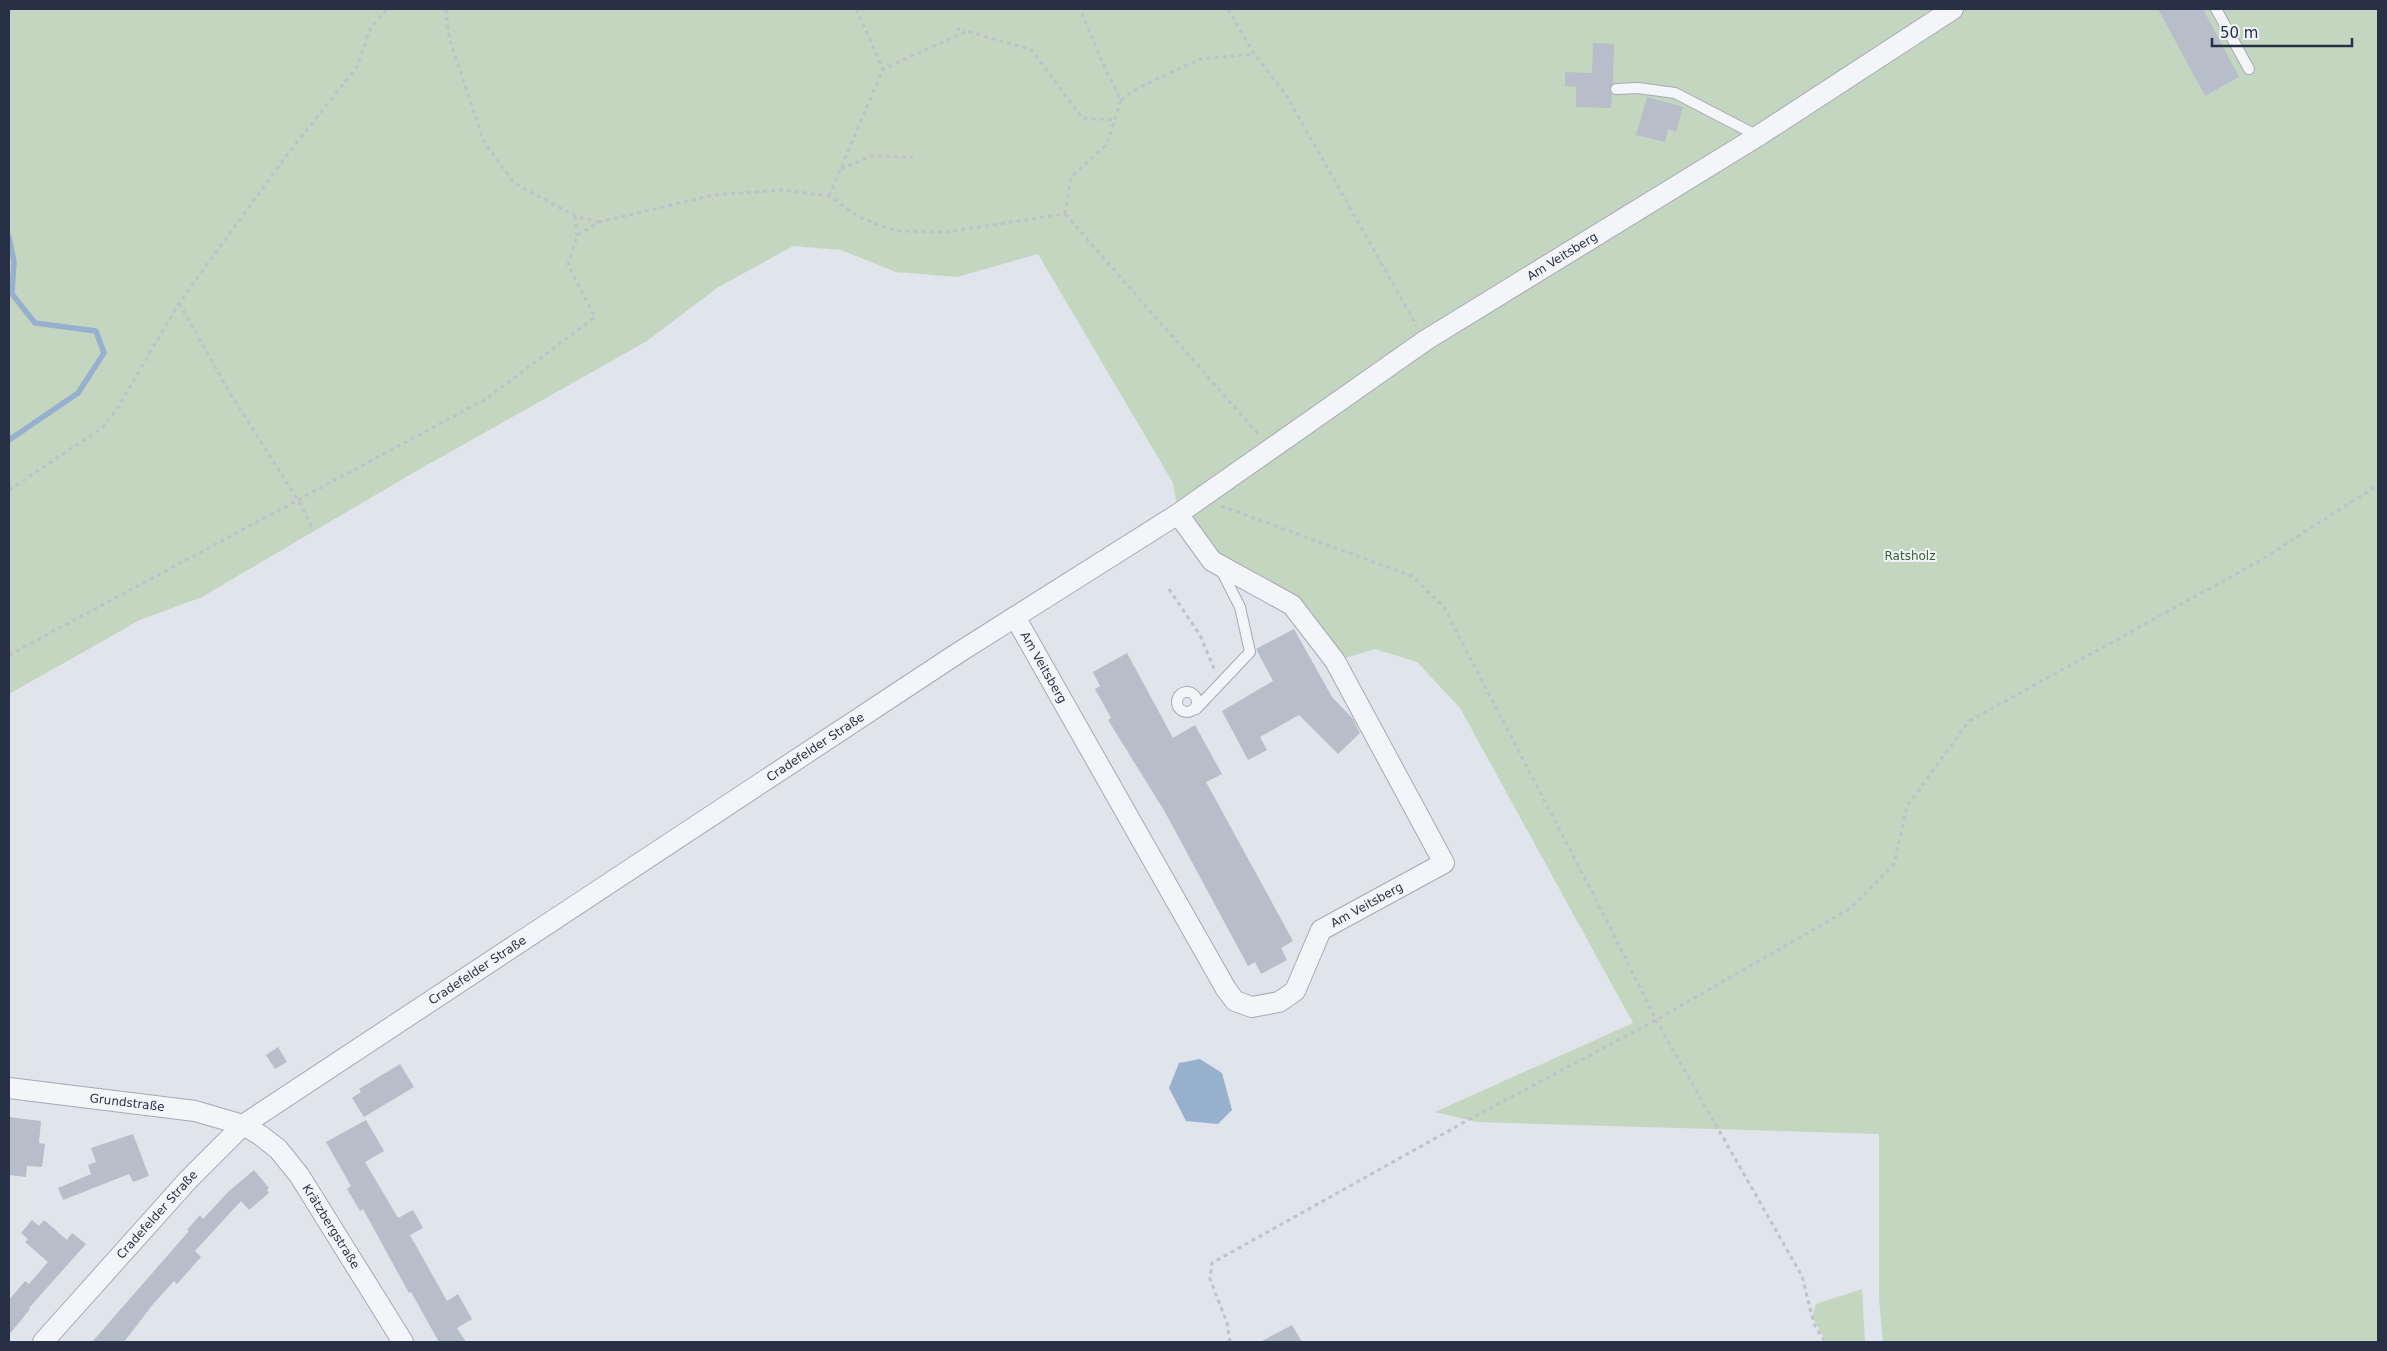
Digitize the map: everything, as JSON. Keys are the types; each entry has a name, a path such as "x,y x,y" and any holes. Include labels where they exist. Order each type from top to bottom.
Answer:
{"street":[{"name":"Am Veitsberg","path":"958,653 1202,498 1426,340 1758,136 1953,10"},
{"name":"Am Veitsberg","path":"1015,617 1226,989 1235,1001 1252,1007 1279,1002 1295,992 1321,930 1444,863 1335,661 1292,605 1212,561 1178,514"},
{"name":"Cradefelder Straße","path":"44,1342 188,1180 243,1125 958,653"},
{"name":"Grundstraße","path":"9,1088 195,1111 243,1125"},
{"name":"Krätzbergstraße","path":"243,1125 278,1149 299,1175 402,1342"}],"lane":[{"path":"2216,9 2249,69"},
{"path":"1616,90 1638,88 1675,93 1758,136"},
{"path":"1196,709 1250,652 1240,607 1219,566"}],"path":[{"path":"9,490 102,428 117,410 179,303 287,154 357,67 371,27 387,9"},
{"path":"446,9 449,38 484,142 514,183 575,216 599,222"},
{"path":"856,9 883,69"},
{"path":"1080,9 1106,71 1121,100"},
{"path":"1228,9 1254,54 1285,93 1426,340"},
{"path":"958,27 959,35"},
{"path":"829,196 883,69 967,32 1032,50 1082,118 1115,120"},
{"path":"1065,214 1071,177 1107,144 1121,100 1136,89 1200,59 1254,54"},
{"path":"840,169 871,156 913,157"},
{"path":"578,236 599,222 714,196 783,190 829,196 859,217 896,231 945,232 1065,214"},
{"path":"1065,214 1272,449"},
{"path":"9,655 486,399 594,317 568,265 578,236 575,216"},
{"path":"179,303 230,393 298,500 313,529"},
{"path":"1230,1342 1227,1323 1210,1279 1212,1263 1468,1120 1656,1020 1851,908 1894,864 1907,806 1969,721 2256,563 2378,485"},
{"path":"1202,498 1228,510 1412,576 1443,606 1604,915 1656,1020 1802,1276 1814,1324 1825,1342"},
{"path":"1169,589 1200,636 1221,683"}],"green space":[{"name":"Ratsholz","path":"9,9 2378,9 2378,1342 1883,1342 1879,1299 1879,1134 1477,1122 1435,1112 1633,1023 1460,708 1417,662 1375,649 1335,661 1292,605 1212,561 1178,514 1173,483 1038,254 957,277 896,272 841,250 793,246 717,288 647,341 413,473 202,597 140,620 9,694"},
{"path":"1862,1289 1865,1342 1827,1342 1812,1317 1816,1304"}],"water":[{"path":"1200,1059 1222,1073 1232,1110 1218,1124 1186,1121 1169,1088 1179,1063"}],"building":[{"path":"2158,9 2203,9 2239,77 2205,96"},
{"path":"1593,43 1614,44 1613,83 1609,89 1612,95 1611,108 1576,107 1576,87 1565,86 1565,72 1592,73"},
{"path":"1647,97 1683,107 1676,132 1668,129 1665,142 1636,135"},
{"path":"1294,629 1332,697 1353,719 1360,733 1338,754 1299,715 1260,737 1267,750 1248,760 1222,711 1273,681 1256,649"},
{"path":"1127,653 1173,738 1195,725 1222,774 1206,782 1293,941 1281,948 1287,960 1261,974 1255,962 1248,966 1165,812 1108,720 1111,718 1095,689 1100,686 1093,672"},
{"path":"278,1047 287,1062 275,1069 266,1055"},
{"path":"400,1064 414,1087 364,1117 352,1098 361,1092 359,1089"},
{"path":"9,1117 41,1121 39,1143 45,1144 42,1167 27,1166 26,1177 9,1175"},
{"path":"366,1120 384,1151 365,1162 398,1218 413,1210 423,1228 410,1235 447,1301 458,1294 472,1319 457,1328 466,1342 439,1342 411,1292 409,1293 363,1209 360,1211 347,1189 351,1186 326,1142"},
{"path":"133,1134 149,1176 133,1182 129,1174 63,1200 58,1188 91,1174 88,1165 96,1162 91,1148"},
{"path":"254,1170 269,1188 267,1190 269,1193 249,1210 241,1201 195,1251 201,1257 177,1284 174,1281 154,1303 124,1342 92,1342 189,1231 187,1230 200,1215 203,1219 228,1192"},
{"path":"32,1220 39,1226 44,1220 67,1240 72,1233 86,1244 29,1308 9,1335 9,1300 25,1281 29,1284 48,1262 25,1242 28,1239 21,1233"},
{"path":"1292,1325 1302,1342 1260,1342"}],"waterway":[{"path":"9,237 14,261 12,294 35,323 96,331 104,353 78,393 9,440"}]}
